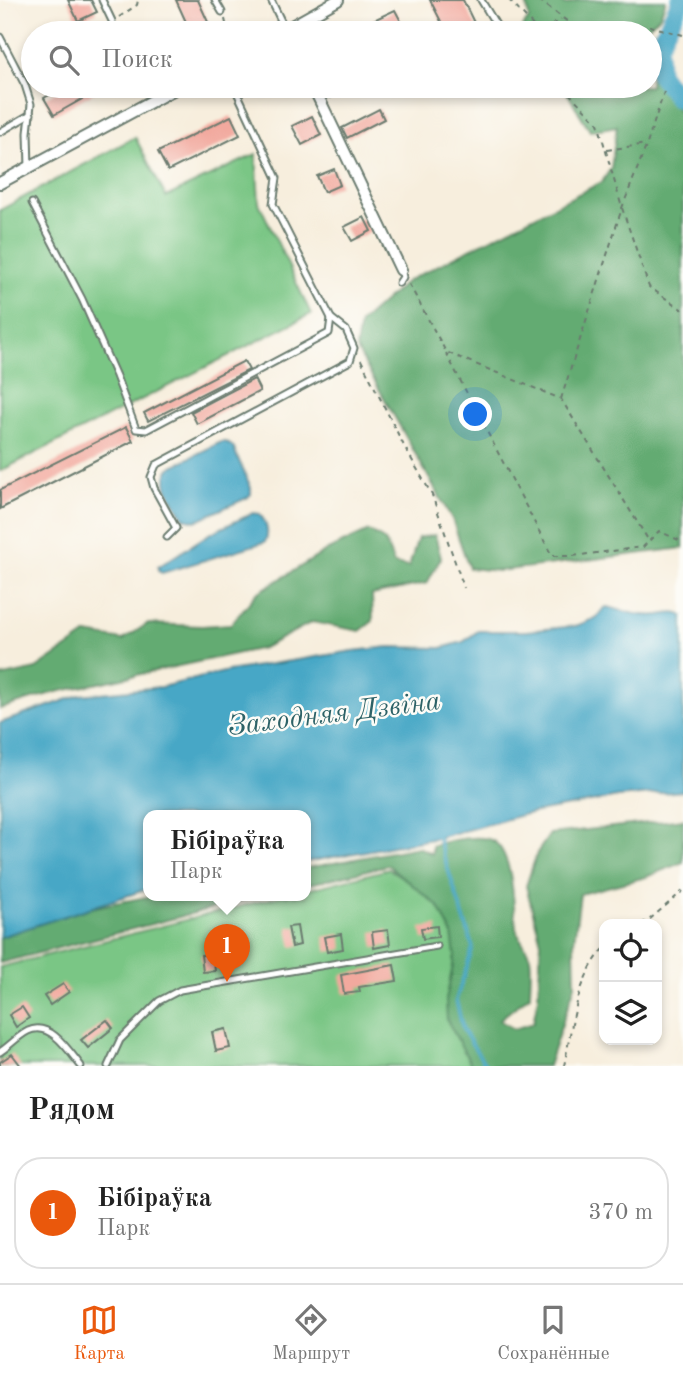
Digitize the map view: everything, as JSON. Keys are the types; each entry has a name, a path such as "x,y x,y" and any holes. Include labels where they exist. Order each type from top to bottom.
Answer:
{"street":[{"path":"303,21 338,0"},
{"path":"0,183 158,98"},
{"path":"319,98 401,270"}],"lane":[{"path":"102,0 112,21"},
{"path":"215,0 222,12"},
{"path":"271,0 280,21"},
{"path":"481,0 493,21"},
{"path":"0,37 21,77"},
{"path":"29,98 29,168"},
{"path":"167,537 176,528 154,488 151,477 156,465 349,361 354,348 346,330 331,318 273,204 277,178 240,98"},
{"path":"0,132 30,114"},
{"path":"32,203 82,299 117,376 136,429 146,430 329,333 331,318"},
{"path":"399,283 403,277 401,270"},
{"path":"108,1066 120,1040 159,1001 180,990 437,946"},
{"path":"0,1052 29,1030 44,1029 61,1040 81,1066"}],"path":[{"path":"112,21 137,5 138,0"},
{"path":"509,0 529,21"},
{"path":"539,0 566,21"},
{"path":"222,12 226,21"},
{"path":"558,21 562,18"},
{"path":"662,29 683,35"},
{"path":"561,399 622,208 664,92"},
{"path":"574,98 598,123 622,208 649,286 683,310"},
{"path":"606,150 647,144"},
{"path":"401,270 552,556 643,547 659,531 683,542"},
{"path":"354,348 432,495 464,588"},
{"path":"446,352 561,399 649,541"},
{"path":"650,919 683,891"},
{"path":"564,1066 577,1005 588,973 599,956"}],"green space":[{"path":"526,0 560,0 565,5 579,0 666,0 660,16 654,21 527,21 529,18"},
{"path":"662,89 683,116 683,548 499,571 469,568 452,519 356,348 360,323 407,281 602,182 611,168 617,126 590,131 570,98 662,98"},
{"path":"135,137 166,197 256,154 259,203 311,314 0,471 0,210"},
{"path":"369,531 385,541 394,564 409,567 418,538 435,535 441,558 427,583 372,595 373,621 360,631 312,622 263,648 52,693 0,709 0,677 36,669 87,634 123,640 147,624 231,624 257,593 328,550"},
{"path":"683,819 683,862 646,877 580,894 574,941 575,985 548,1066 472,1066 447,1020 446,1000 455,955 452,934 439,907 388,865 311,884 311,867 418,847 432,854 432,846 465,838 483,838 496,843 506,860 512,883 517,931 531,961 530,995 499,1020 514,1029 533,1023 538,997 541,942 526,886 537,853 550,834"},
{"path":"389,869 442,902 461,949 476,1066 0,1066 0,967 261,901 311,901 311,889"},
{"path":"143,898 143,901 242,901 0,963 0,937 90,908"}],"water":[{"path":"221,442 233,447 251,488 251,494 195,521 184,518 169,492 167,473 171,467"},
{"path":"253,513 260,514 266,524 265,542 162,573 158,571 158,567 211,533"},
{"name":"Заходняя Дзвіна","path":"604,608 640,615 675,613 683,616 683,791 618,797 526,814 437,838 311,861 311,810 143,810 143,891 0,937 0,723 80,695 161,687 228,671 353,651 389,647 441,648 463,642 478,631 526,631 576,626 596,618"}],"building":[{"path":"68,0 91,0 97,12 78,21"},
{"path":"176,0 198,0 208,21 186,21"},
{"path":"430,0 463,0 473,21 441,21"},
{"path":"395,10 401,21 371,21"},
{"path":"44,98 84,98 54,115"},
{"path":"379,109 384,119 347,138 342,128"},
{"path":"231,116 240,135 168,171 158,152"},
{"path":"312,116 321,135 302,145 292,126"},
{"path":"334,169 340,185 324,192 317,176"},
{"path":"364,217 371,231 352,241 344,227"},
{"path":"244,361 249,370 148,421 144,413"},
{"path":"254,379 260,391 197,424 191,412"},
{"path":"126,427 133,441 0,509 0,490"},
{"path":"297,926 300,945 292,947 288,927"},
{"path":"437,926 438,937 423,939 421,928"},
{"path":"388,930 390,945 374,948 372,932"},
{"path":"341,934 343,949 327,952 324,937"},
{"path":"213,954 215,971 203,972 201,955"},
{"path":"394,965 397,981 359,987 360,992 344,994 341,975"},
{"path":"63,984 69,992 50,1005 44,996"},
{"path":"22,1007 29,1018 16,1027 9,1015"},
{"path":"107,1020 113,1028 88,1048 81,1040"},
{"path":"226,1029 230,1048 216,1051 212,1032"},
{"path":"12,1054 21,1066 0,1066 0,1062"}],"waterway":[{"path":"662,38 681,0"},
{"path":"662,77 677,98 683,99"},
{"path":"437,835 473,947 456,1000 463,1030 486,1066"}],"place":[{"name":"Бібіраўка","path":"227,982"}]}
